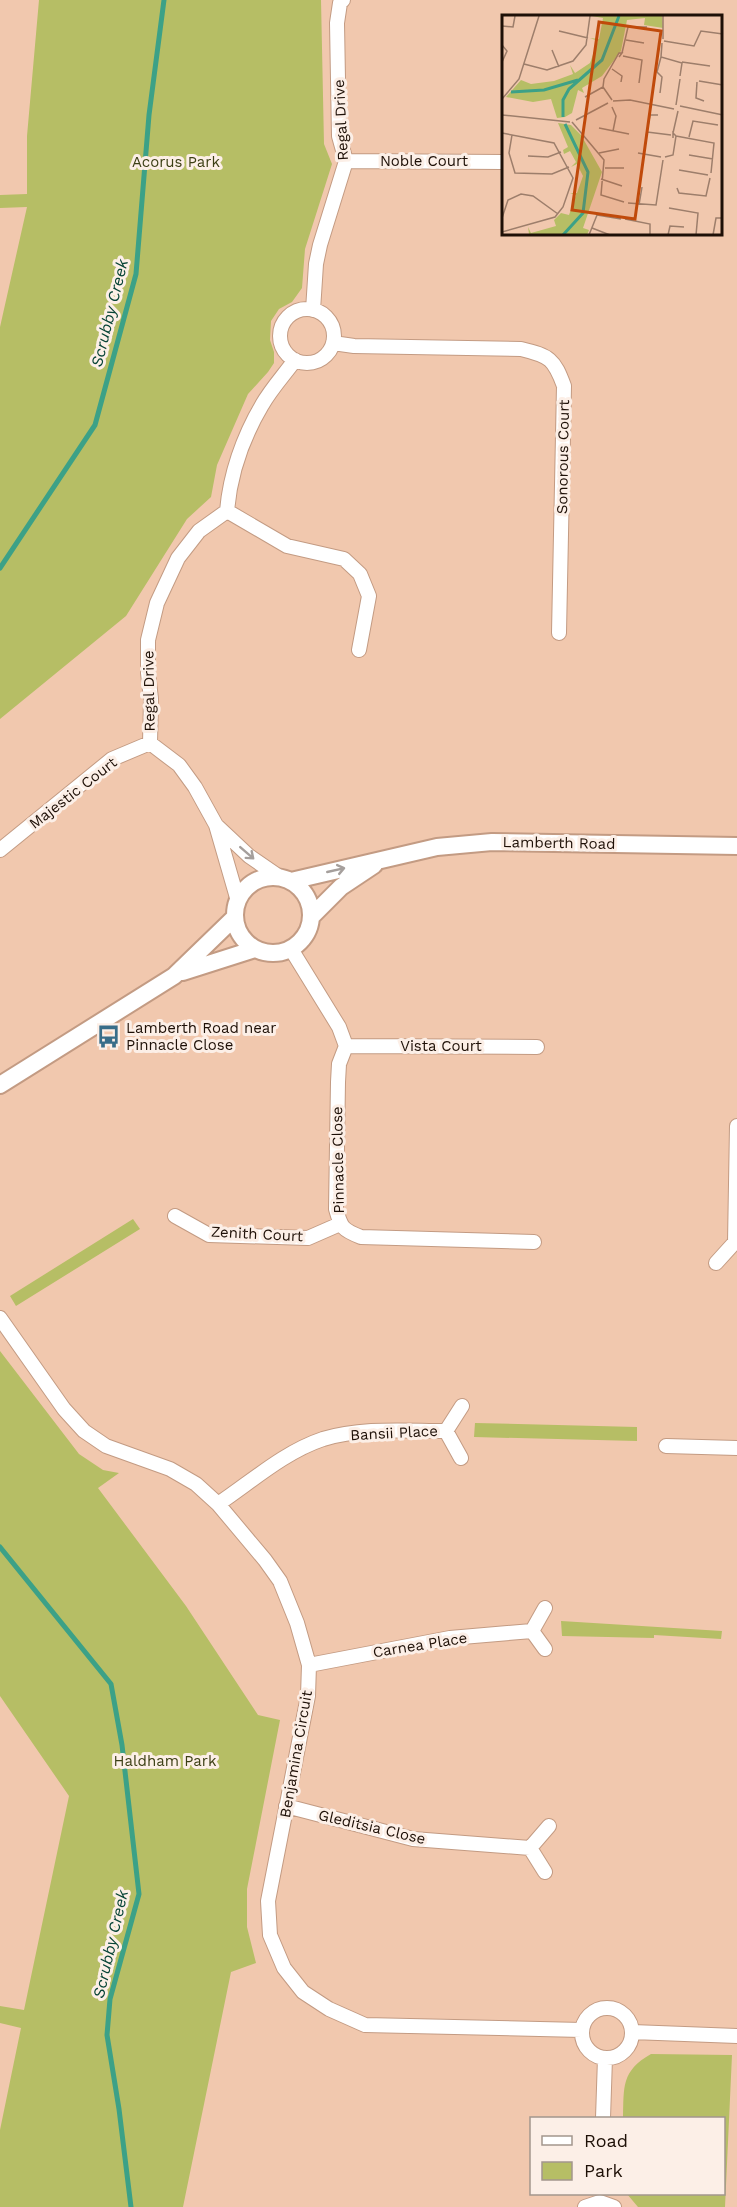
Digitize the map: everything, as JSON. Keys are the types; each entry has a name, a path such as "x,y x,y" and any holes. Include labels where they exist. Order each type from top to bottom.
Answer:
{"street":[{"name":"Regal Drive","path":"313,310 316,264 320,245 346,161 339,135 337,23 340,3 343,0"},
{"name":"Noble Court","path":"346,161 502,162"},
{"path":"313,310 327,318 332,326 333,343 330,350 318,360 303,362 295,360 284,348 281,332 284,323 296,312 313,310"},
{"name":"Sonorous Court","path":"333,343 354,346 521,349 542,354 557,366 564,386 560,633"},
{"path":"295,360 262,406 243,447 229,488 227,511 287,546 344,559 360,574 369,596 359,650"},
{"name":"Regal Drive","path":"227,511 200,531 178,558 157,603 148,640 148,673 151,699 150,743 179,765 195,787 216,825 236,909"},
{"name":"Majestic Court","path":"0,850 112,759 150,743"},
{"name":"Regal Drive","path":"216,825 249,856 286,879"},
{"name":"Lamberth Road","path":"174,976 236,909 244,890 255,881 268,877 286,879 437,848 492,842 737,846"},
{"name":"Lamberth Road","path":"0,1085 174,976 255,949 267,953 279,953 291,949 306,935 312,916 341,887 382,860"},
{"path":"286,879 299,887 306,895 312,916"},
{"path":"236,909 238,930 245,941 255,949"},
{"path":"291,949 339,1027 346,1046"},
{"name":"Vista Court","path":"346,1046 537,1047"},
{"name":"Pinnacle Close","path":"346,1046 339,1064 338,1082 336,1209 340,1224 347,1231 361,1237 534,1242"},
{"path":"716,1263 736,1242 737,1126"},
{"name":"Zenith Court","path":"175,1216 209,1234 308,1238 340,1224"},
{"name":"Benjamina Circuit","path":"0,1318 64,1408 84,1431 106,1446 171,1469 196,1484 218,1504 280,1581 297,1623 309,1665 308,1696 268,1902 270,1935 284,1968 303,1992 329,2009 365,2025 582,2030"},
{"name":"Bansii Place","path":"446,1431 462,1406"},
{"name":"Bansii Place","path":"218,1504 293,1452 323,1439 361,1431 446,1431"},
{"name":"Bansii Place","path":"446,1431 460,1458"},
{"path":"666,1446 737,1448"},
{"path":"545,1608 532,1631 545,1649"},
{"name":"Carnea Place","path":"309,1665 450,1638 532,1631"},
{"name":"Gleditsia Close","path":"286,1806 413,1839 530,1848"},
{"path":"545,1872 530,1848 549,1826"},
{"path":"608,2008 615,2009 627,2018 632,2032 627,2047 621,2053 605,2058 590,2052 585,2046 582,2030 588,2017 600,2009 608,2008"},
{"path":"632,2032 737,2036"},
{"path":"603,2117 605,2058"},
{"path":"585,2207 600,2198 614,2207"}],"green space":[{"name":"Acorus Park","path":"39,0 321,0 324,144 332,164 305,249 302,288 292,302 279,309 271,321 270,340 274,352 274,363 248,394 217,465 211,497 187,519 126,616 0,719 0,327 27,207 0,208 0,195 27,194 27,136"},
{"path":"133,1219 140,1229 16,1306 10,1296"},
{"name":"Haldham Park","path":"0,1351 79,1454 103,1470 119,1473 98,1488 186,1606 258,1715 280,1720 247,1889 247,1927 256,1963 231,1972 183,2207 0,2207 0,2130 21,2028 0,2023 0,2006 24,2010 69,1796 0,1696"},
{"path":"475,1423 637,1427 637,1441 474,1437"},
{"path":"561,1621 722,1631 721,1639 654,1635 654,1638 562,1636"},
{"path":"651,2054 732,2055 725,2207 638,2207 628,2195 725,2195 725,2117 623,2117 626,2081 641,2060"}],"waterway":[{"name":"Scrubby Creek","path":"0,568 95,425 136,274 149,115 164,0"},
{"name":"Scrubby Creek","path":"0,1547 111,1684 122,1745 139,1894 110,1999 107,2035 131,2207"}],"place":[{"name":"Lamberth Road near Pinnacle Close","path":"108,1037"}]}
